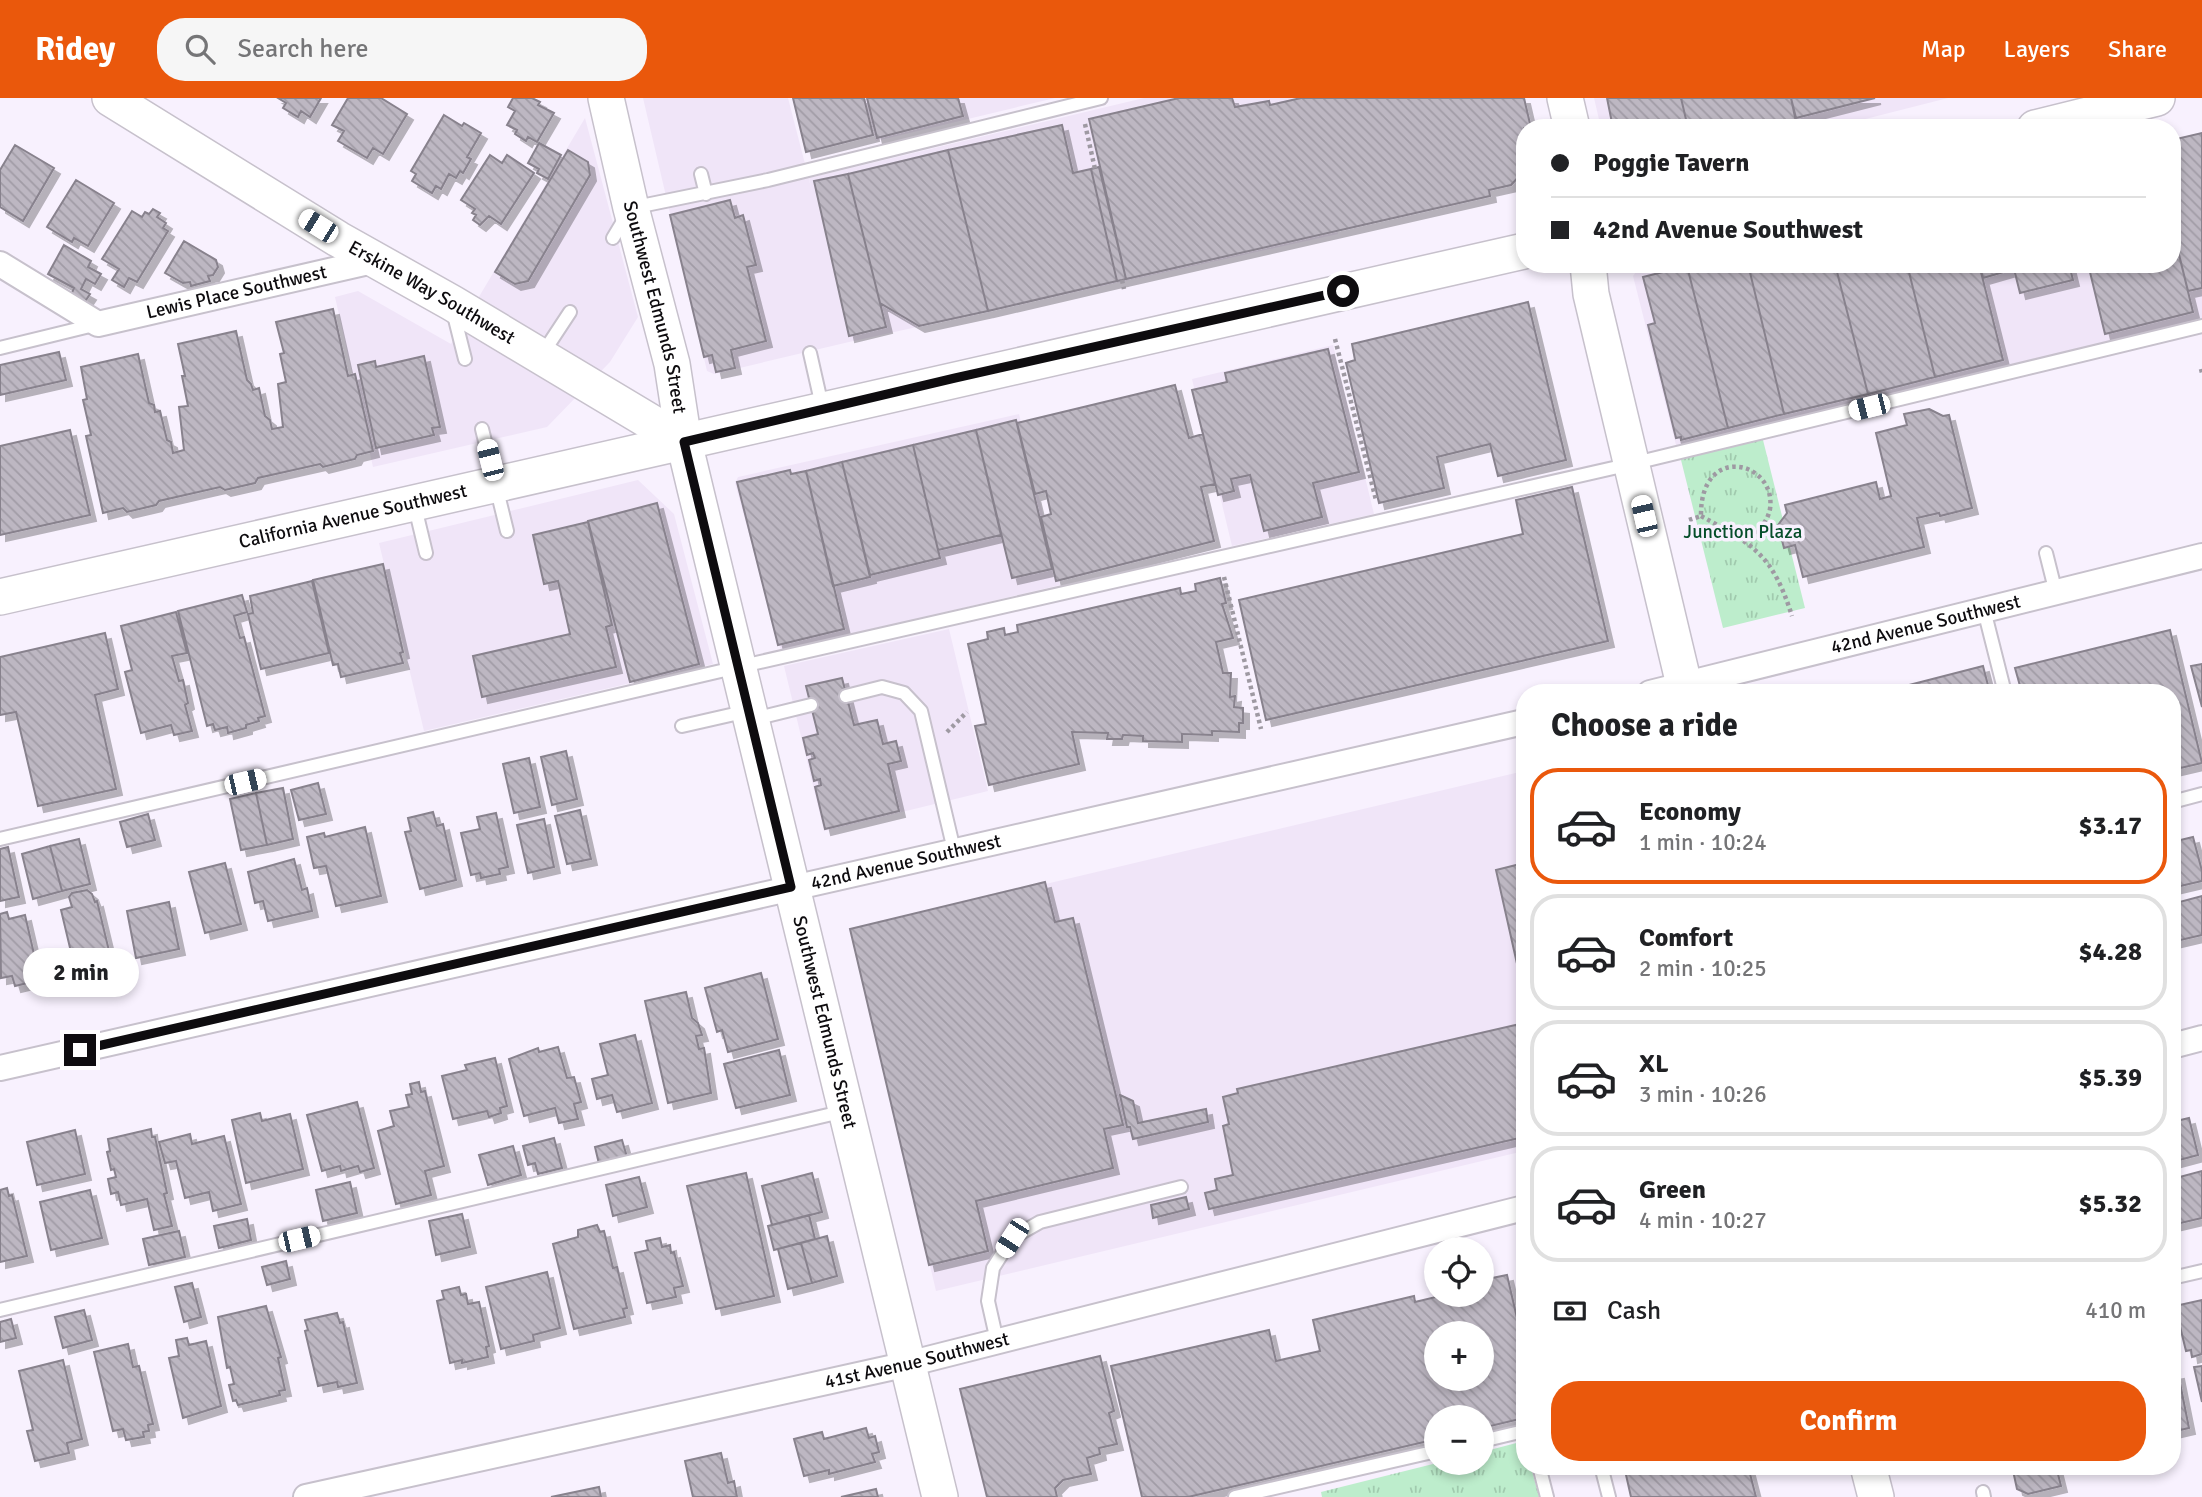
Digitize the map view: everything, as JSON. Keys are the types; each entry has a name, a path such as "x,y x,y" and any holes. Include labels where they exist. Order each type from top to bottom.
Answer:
{"main road":[{"name":"Erskine Way Southwest","path":"110,98 338,239 452,303 684,442"},
{"name":"Southwest Edmunds Street","path":"606,98 631,208 672,364 684,442 940,1497"},
{"path":"1565,98 1571,119"},
{"path":"2072,119 2157,98"},
{"name":"California Avenue Southwest","path":"0,597 955,378 1516,253"},
{"path":"1589,273 1591,294 1684,684"},
{"path":"1870,1475 1876,1497"}],"street":[{"name":"Lewis Place Southwest","path":"98,324 377,260"},
{"path":"0,264 98,324"},
{"name":"42nd Avenue Southwest","path":"1704,684 2202,556"},
{"name":"42nd Avenue Southwest","path":"0,1068 1516,724"},
{"path":"2181,1043 2202,1038"},
{"name":"41st Avenue Southwest","path":"306,1497 908,1364 1516,1210"}],"lane":[{"path":"613,238 631,208 706,194 1101,98"},
{"path":"701,174 706,194"},
{"path":"452,303 465,359"},
{"path":"541,357 570,312"},
{"name":"Lewis Place Southwest","path":"0,348 98,324"},
{"path":"0,839 738,667 1631,464 2202,327"},
{"path":"810,353 823,410"},
{"path":"482,429 507,531"},
{"path":"414,503 426,554"},
{"path":"2046,552 2056,593"},
{"path":"1984,610 2003,684"},
{"path":"846,696 882,687 904,693 921,711 954,850"},
{"path":"682,726 811,705"},
{"path":"2181,800 2202,794"},
{"path":"0,1310 846,1111"},
{"path":"997,1341 988,1301 993,1268 1012,1238 1040,1222 1181,1187"},
{"path":"2181,1276 2202,1270"},
{"path":"1494,1438 1516,1433"},
{"path":"1235,1497 1424,1454"},
{"path":"1541,1475 1547,1497"},
{"path":"1603,1475 1609,1497"}],"path":[{"path":"1080,103 1095,169"},
{"path":"1122,280 1124,289"},
{"path":"1335,339 1381,521"},
{"path":"1701,516 1701,498 1712,475 1735,466 1752,471 1766,484 1771,500 1768,519 1753,536 1742,539"},
{"path":"1689,520 1701,516 1742,539 1773,570 1782,585 1792,615"},
{"path":"1222,565 1261,729"},
{"path":"946,732 968,712"}],"shaded area":[{"path":"643,98 788,98 812,191 809,178 1144,98 1304,98 1338,234 714,374 707,371"},
{"path":"865,98 1055,98 876,141"},
{"path":"1594,98 1948,98 1865,119 1599,119"},
{"path":"585,118 638,317 610,362 547,427 373,467 335,297 358,291 451,344"},
{"path":"2202,132 2202,321 1677,449 1633,276 1635,273 2181,273 2181,138"},
{"path":"1333,345 1374,514 1232,546 1192,379"},
{"path":"1019,414 1060,585 781,651 735,483 738,477"},
{"path":"638,480 674,514 713,664 424,731 379,543"},
{"path":"949,629 988,791 824,831 784,666"},
{"path":"1516,773 1516,1153 936,1291 851,930"}],"green space":[{"name":"Junction Plaza","path":"1762,436 1805,608 1723,628 1680,456"},
{"path":"1516,1443 1516,1475 1533,1475 1539,1497 1322,1497 1321,1492 1424,1466 1424,1475 1494,1475 1494,1449"}],"building":[{"path":"278,98 321,98 310,117 301,111 298,117 283,108 286,103"},
{"path":"348,98 381,98 407,114 383,154 373,148 367,158 338,141 344,131 332,125"},
{"path":"513,98 532,98 540,102 538,105 554,113 537,142 528,137 526,141 515,134 517,130 507,125 515,111 508,107"},
{"path":"793,98 864,98 873,135 806,152"},
{"path":"867,98 958,98 963,116 877,138"},
{"path":"1179,98 1232,98 1235,107 1269,101 1270,105 1301,98 1524,98 1529,119 1516,119 1516,180 1511,185 1489,190 1490,196 1126,279 1089,119"},
{"path":"1607,98 1681,98 1686,119 1611,119"},
{"path":"1681,98 1791,98 1795,119 1686,119"},
{"path":"1791,98 1875,98 1796,118"},
{"path":"444,115 481,133 467,157 471,159 463,173 460,171 456,178 449,174 441,189 436,186 432,193 412,181 416,174 411,171"},
{"path":"1062,125 1073,173 1091,169 1117,281 988,311 948,150"},
{"path":"2202,133 2202,288 2188,291 2181,263 2181,138"},
{"path":"539,143 561,155 548,179 537,173 539,169 528,163"},
{"path":"15,145 54,168 23,221 0,207 0,170"},
{"path":"568,150 588,162 590,175 528,281 515,284 495,272"},
{"path":"948,150 988,311 919,326 880,303 848,174"},
{"path":"490,155 502,163 507,155 534,173 501,224 489,216 480,225 473,220 476,215 472,213 475,209 461,200"},
{"path":"1099,167 1126,279 1117,281 1091,169"},
{"path":"848,174 886,327 849,336 814,181"},
{"path":"76,180 114,203 88,246 74,238 72,242 47,227"},
{"path":"730,200 735,218 743,215 756,265 747,267 766,341 731,350 735,368 716,372 712,355 704,357 670,215"},
{"path":"153,209 160,213 157,217 166,223 163,228 168,231 137,282 129,278 124,287 112,280 119,269 102,259 132,211 142,217 145,212 149,214"},
{"path":"184,241 216,260 218,267 213,275 208,276 210,281 191,286 190,282 183,283 165,273"},
{"path":"64,245 91,261 88,267 101,274 95,284 86,279 81,289 90,294 84,303 71,295 74,288 48,274"},
{"path":"2181,263 2193,312 2105,334 2090,273 2181,273"},
{"path":"1659,273 1689,273 1728,428 1681,440 1681,437 1676,438 1648,325 1655,323 1643,277"},
{"path":"1689,273 1750,273 1784,414 1728,428"},
{"path":"1750,273 1837,273 1868,394 1784,414"},
{"path":"1837,273 1909,273 1935,377 1868,394"},
{"path":"1909,273 1981,273 2003,360 1935,377"},
{"path":"1982,273 2000,273 1983,278"},
{"path":"2015,273 2071,273 2073,280 2020,293"},
{"path":"1528,302 1566,460 1498,476 1490,444 1437,457 1444,488 1379,503 1346,363 1355,360 1352,344"},
{"path":"333,309 348,376 355,374 373,451 357,455 355,459 323,467 320,464 258,478 255,483 225,490 220,487 159,501 156,505 127,512 123,508 103,513 86,436 91,435 83,400 87,399 81,367 138,354 149,403 154,405 155,412 160,411 173,453 184,450 179,407 188,406 178,344 236,331 247,380 253,390 259,388 265,416 270,420 272,429 283,427 278,384 286,382 280,354 284,353 276,322"},
{"path":"1328,349 1359,472 1313,483 1322,517 1264,531 1250,475 1231,479 1234,491 1218,495 1192,390 1227,382 1225,373"},
{"path":"59,352 66,380 0,395 0,365"},
{"path":"424,356 440,427 432,428 434,435 376,448 358,365 375,361 376,367"},
{"path":"1175,385 1189,438 1203,434 1215,484 1201,487 1214,541 1056,581 1041,517 1051,514 1046,491 1035,494 1017,423"},
{"path":"1929,409 1943,416 1949,415 1972,508 1940,516 1939,513 1917,518 1924,547 1803,577 1795,545 1784,548 1778,525 1787,513 1785,505 1876,482 1880,499 1891,496 1876,433 1907,425 1904,414"},
{"path":"1016,420 1052,569 1012,578 976,430"},
{"path":"70,430 90,515 0,535 0,446"},
{"path":"976,430 1001,535 938,550 913,445"},
{"path":"913,445 940,558 870,575 842,462"},
{"path":"842,462 870,577 833,586 806,471"},
{"path":"790,470 791,474 806,471 844,629 778,645 737,482"},
{"path":"1572,487 1608,641 1266,720 1239,600 1523,534 1516,500"},
{"path":"657,503 699,664 630,682 588,521"},
{"path":"588,522 612,625 606,627 616,667 482,697 473,656 570,634 558,581 544,584 533,535"},
{"path":"383,564 403,652 400,653 403,663 341,677 338,664 333,665 313,580"},
{"path":"1220,578 1226,603 1222,604 1233,638 1216,642 1223,673 1231,673 1230,697 1235,696 1234,707 1243,708 1243,723 1239,723 1239,732 1182,734 1182,742 1143,741 1143,736 1123,735 1122,739 1107,739 1108,733 1072,732 1079,764 989,785 975,726 986,724 968,644 988,639 987,632 1004,628 1005,635 1018,632 1017,625 1180,588 1181,594 1196,591 1195,584"},
{"path":"312,581 329,653 261,669 248,614 253,613 250,596"},
{"path":"242,595 247,612 234,616 240,638 244,637 265,716 246,725 246,728 228,733 227,727 215,730 213,724 207,726 178,611"},
{"path":"176,612 187,653 172,656 179,681 183,680 188,703 185,705 192,731 174,735 171,725 141,733 125,672 132,670 121,626"},
{"path":"2170,630 2202,763 2181,768 2181,684 2019,684 2015,668"},
{"path":"105,633 118,689 95,695 116,789 38,806 16,712 0,715 0,657"},
{"path":"2202,664 2202,707 2191,666"},
{"path":"1983,666 1988,684 1913,684"},
{"path":"842,678 854,725 877,720 883,744 896,741 901,761 888,764 899,811 825,829 815,787 821,785 820,779 814,781 809,760 815,758 813,753 807,755 803,738 818,734 806,686"},
{"path":"566,751 577,799 552,805 541,757"},
{"path":"529,758 540,807 514,813 503,764"},
{"path":"318,783 326,814 299,820 291,790"},
{"path":"283,788 293,839 267,845 256,793"},
{"path":"256,793 267,845 241,850 230,799"},
{"path":"580,810 591,859 567,864 555,816"},
{"path":"433,812 437,826 443,824 456,880 420,889 405,832 411,831 408,818"},
{"path":"496,813 508,867 499,869 500,874 481,878 480,873 471,875 461,833 480,829 477,817"},
{"path":"148,814 155,840 127,847 120,822"},
{"path":"544,819 554,867 528,873 517,825"},
{"path":"365,827 381,896 336,906 326,866 314,868 307,837 324,833 325,837"},
{"path":"2193,837 2202,881 2181,886 2181,840"},
{"path":"79,839 90,884 62,891 50,846"},
{"path":"50,846 62,891 33,899 22,854"},
{"path":"8,847 19,897 0,901 0,849"},
{"path":"294,859 302,890 307,888 312,911 268,921 263,901 255,903 248,872"},
{"path":"225,863 241,924 205,933 189,872"},
{"path":"1516,865 1516,959 1496,870"},
{"path":"1045,882 1055,922 1073,918 1123,1125 1104,1129 1113,1168 976,1201 988,1251 929,1265 850,929"},
{"path":"87,890 95,902 97,901 110,955 93,959 96,968 76,973 61,910 72,907 69,897 72,893"},
{"path":"2202,896 2202,935 2181,940 2181,902"},
{"path":"169,902 179,949 136,958 127,911"},
{"path":"7,912 9,919 25,915 40,980 15,986 12,976 1,978 0,914"},
{"path":"761,973 778,1039 728,1052 722,1030 717,1032 705,988"},
{"path":"686,992 692,1018 698,1023 702,1035 696,1036 699,1049 704,1048 711,1093 668,1103 645,1001"},
{"path":"1516,1025 1516,1139 1209,1209 1205,1193 1217,1190 1215,1179 1233,1175 1223,1126 1229,1124 1223,1097 1238,1093 1237,1089"},
{"path":"635,1035 652,1103 617,1112 612,1095 597,1099 592,1079 608,1075 600,1044"},
{"path":"558,1047 567,1078 574,1077 581,1102 574,1104 578,1119 559,1123 555,1108 524,1116 509,1059 538,1048 539,1052"},
{"path":"779,1050 790,1095 736,1108 724,1064"},
{"path":"495,1058 507,1106 500,1108 501,1113 489,1117 487,1111 453,1119 442,1076 467,1070 465,1065"},
{"path":"419,1082 421,1092 425,1091 444,1166 425,1171 431,1195 396,1204 378,1131 394,1126 390,1111 409,1107 406,1095 412,1094 410,1084"},
{"path":"1120,1095 1133,1101 1138,1123 1206,1109 1208,1122 1133,1139 1130,1127 1127,1127"},
{"path":"357,1102 374,1168 360,1172 358,1166 341,1171 340,1166 322,1171 307,1115"},
{"path":"260,1113 262,1121 290,1114 303,1169 246,1183 232,1120"},
{"path":"2189,1118 2198,1155 2181,1160 2181,1120"},
{"path":"151,1129 152,1137 155,1137 172,1226 154,1230 147,1199 121,1205 118,1192 111,1194 108,1179 116,1177 114,1169 111,1170 107,1152 110,1151 108,1139"},
{"path":"75,1130 85,1174 37,1185 27,1142"},
{"path":"190,1134 192,1144 224,1136 241,1204 213,1211 209,1192 185,1198 176,1161 165,1163 159,1142"},
{"path":"554,1138 562,1168 538,1174 535,1163 528,1165 523,1146"},
{"path":"622,1140 627,1157 599,1164 595,1147"},
{"path":"513,1146 521,1175 488,1185 479,1155"},
{"path":"2202,1171 2202,1218 2181,1223 2181,1177"},
{"path":"746,1173 774,1296 716,1309 687,1186"},
{"path":"812,1173 822,1212 772,1225 762,1186"},
{"path":"639,1177 647,1207 613,1216 606,1185"},
{"path":"350,1182 357,1213 323,1221 316,1190"},
{"path":"7,1188 9,1196 12,1195 27,1256 0,1262 0,1190"},
{"path":"90,1190 102,1238 51,1250 40,1202"},
{"path":"1186,1197 1189,1209 1153,1218 1151,1205"},
{"path":"462,1214 470,1247 436,1255 429,1221"},
{"path":"809,1215 815,1239 774,1250 768,1226"},
{"path":"247,1219 251,1240 219,1248 214,1226"},
{"path":"597,1225 600,1232 604,1231 613,1268 617,1267 627,1308 623,1309 625,1317 574,1329 553,1244 578,1237 578,1230"},
{"path":"179,1231 185,1257 149,1265 143,1239"},
{"path":"827,1236 837,1276 812,1283 801,1243"},
{"path":"660,1238 662,1247 670,1245 671,1253 674,1252 683,1286 674,1288 676,1297 647,1303 635,1253 648,1250 646,1241"},
{"path":"801,1243 812,1283 788,1289 778,1249"},
{"path":"286,1261 290,1279 267,1285 262,1267"},
{"path":"547,1272 560,1328 533,1335 534,1341 501,1349 486,1287"},
{"path":"1507,1275 1516,1314 1516,1420 1494,1425 1494,1405 1424,1405 1424,1442 1188,1497 1142,1497 1111,1366 1269,1330 1276,1361 1320,1351 1313,1320 1414,1296 1415,1302 1424,1300 1424,1307 1494,1307 1494,1278"},
{"path":"192,1283 201,1317 184,1322 175,1287"},
{"path":"459,1287 461,1295 466,1294 468,1304 479,1302 489,1346 486,1347 488,1357 450,1363 437,1301 444,1299 442,1291"},
{"path":"2202,1300 2202,1354 2192,1357 2191,1350 2186,1351 2181,1331 2181,1305"},
{"path":"266,1306 281,1357 278,1358 285,1390 279,1391 280,1395 238,1405 236,1400 233,1401 229,1385 234,1384 230,1367 227,1368 218,1317"},
{"path":"84,1310 92,1340 63,1348 55,1317"},
{"path":"337,1313 340,1323 343,1322 357,1383 338,1387 337,1382 318,1386 305,1331 308,1330 305,1320"},
{"path":"11,1319 16,1338 0,1342 0,1322"},
{"path":"187,1338 189,1345 206,1341 221,1406 183,1418 169,1358 179,1356 176,1340"},
{"path":"128,1344 133,1367 139,1366 153,1424 148,1425 149,1431 143,1432 144,1437 126,1440 123,1429 113,1431 94,1352"},
{"path":"1100,1356 1114,1411 1109,1413 1117,1444 1099,1448 1100,1454 1087,1458 1091,1474 1063,1480 1055,1488 1057,1497 987,1497 960,1389"},
{"path":"63,1360 82,1439 67,1443 69,1453 35,1461 27,1431 33,1430 19,1371"},
{"path":"2202,1366 2202,1402 2194,1367"},
{"path":"2181,1388 2189,1428 2181,1430"},
{"path":"866,1428 869,1438 875,1436 879,1452 872,1454 875,1462 829,1474 829,1470 804,1476 794,1439 822,1432 824,1439"},
{"path":"721,1453 728,1483 734,1481 737,1497 693,1497 685,1461"},
{"path":"1626,1475 1750,1475 1756,1497 1631,1497"},
{"path":"2014,1475 2058,1475 2061,1486 2028,1494 2017,1489"},
{"path":"599,1487 601,1497 551,1497"},
{"path":"876,1489 878,1497 841,1497"}],"route":[{"path":"80,1050 791,887 684,442 1343,291"}]}
